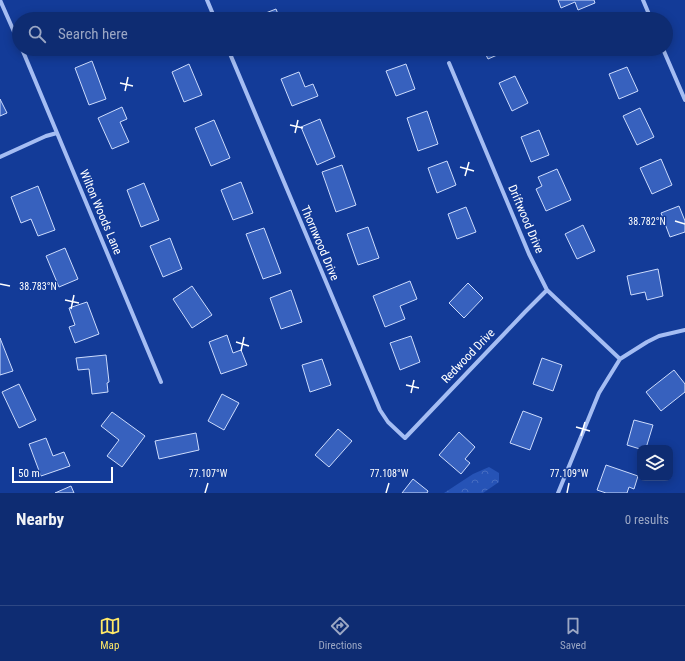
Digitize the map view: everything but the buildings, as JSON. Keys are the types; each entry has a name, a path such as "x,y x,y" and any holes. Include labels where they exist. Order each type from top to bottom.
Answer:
{"street":[{"path":"0,0 12,27"},
{"path":"207,0 212,12"},
{"path":"643,0 648,12"},
{"name":"Wilton Woods Lane","path":"25,56 161,382"},
{"name":"Thornwood Drive","path":"231,56 380,410 388,422 405,438"},
{"path":"666,56 685,100"},
{"name":"Driftwood Drive","path":"449,63 529,254 548,290 620,359"},
{"path":"0,157 46,136 57,133"},
{"name":"Redwood Drive","path":"405,438 525,312 548,290"},
{"path":"558,493 599,393 620,359 659,336 685,330"}],"green space":[{"path":"489,467 499,473 499,482 483,493 444,493 473,474"}]}
